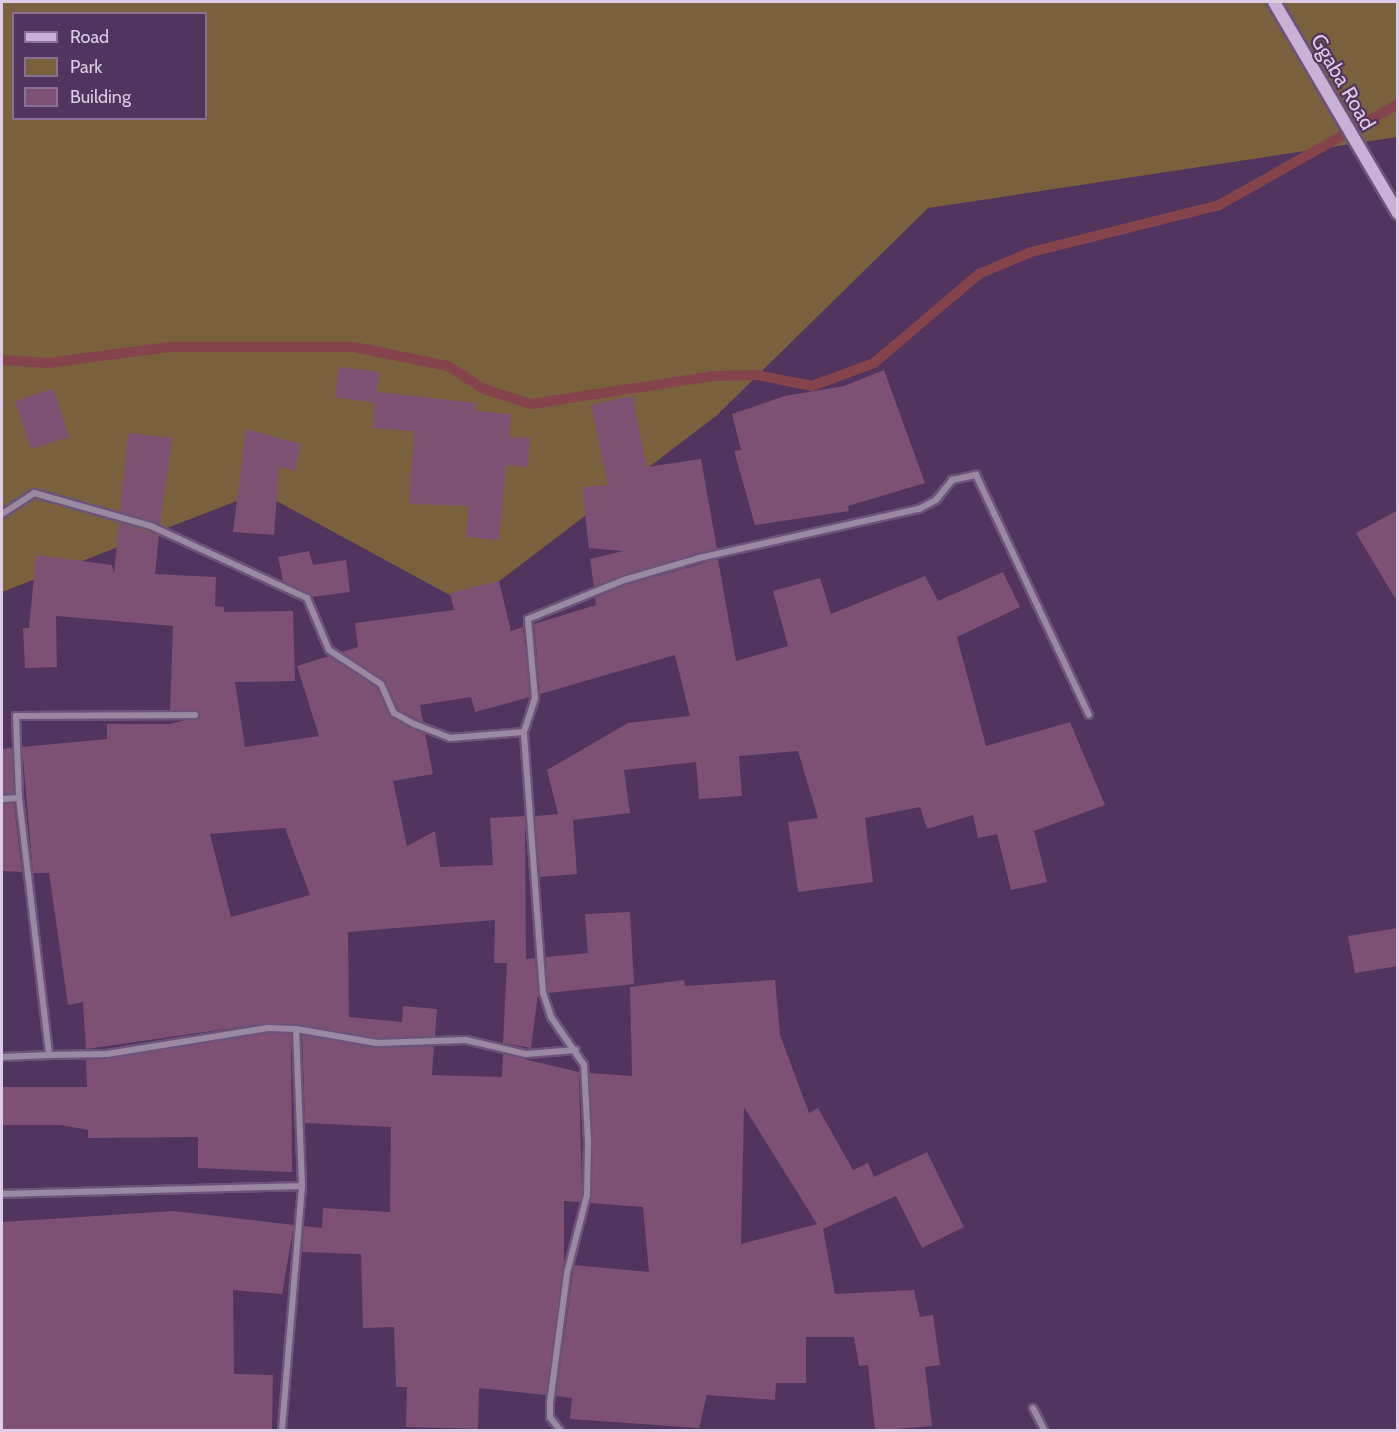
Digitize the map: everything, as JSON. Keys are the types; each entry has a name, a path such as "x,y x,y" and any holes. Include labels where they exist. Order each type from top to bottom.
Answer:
{"main road":[{"name":"Ggaba Road","path":"1274,2 1398,213"}],"street":[{"path":"560,1431 550,1417 555,1352 586,1195 586,1084 576,1050 551,1017 543,993 524,732 535,698 528,619 624,580 699,558 919,509 936,500 952,480 976,475 1089,716"},
{"path":"2,514 34,494 151,526 307,598 329,650 381,684 393,712 414,724 450,738 524,732"},
{"path":"49,1054 19,798 16,716 195,715"},
{"path":"2,799 19,798"},
{"path":"2,1057 107,1054 268,1028 296,1029 377,1043 466,1040 526,1054 576,1050"},
{"path":"282,1431 302,1186 296,1029"},
{"path":"2,1194 302,1186"},
{"path":"1033,1408 1044,1431"}],"green space":[{"path":"2,2 1397,2 1397,137 928,208 716,416 468,605 260,492 2,592"}],"building":[{"path":"339,367 379,372 377,392 475,403 475,411 511,414 509,437 530,438 528,467 506,465 499,540 466,537 469,506 409,504 414,431 373,428 375,403 335,397"},
{"path":"884,370 925,483 848,506 849,511 755,525 734,451 741,450 732,414 785,396 844,386"},
{"path":"53,389 69,437 31,449 15,401"},
{"path":"632,396 647,467 701,459 717,549 594,587 590,559 623,551 589,548 582,487 608,485 591,405"},
{"path":"246,429 301,444 294,471 279,466 274,535 233,532"},
{"path":"128,433 172,438 160,524 120,512"},
{"path":"1398,510 1398,603 1356,533"},
{"path":"119,523 159,535 155,574 216,577 215,606 224,607 224,612 293,611 295,681 235,682 245,747 319,736 297,666 329,656 377,688 391,717 425,734 433,774 393,781 407,846 435,831 440,867 493,865 490,818 525,816 526,959 535,958 538,994 531,1048 503,1043 507,963 494,963 495,920 348,932 349,1017 402,1022 403,1006 437,1009 435,1036 377,1038 268,1023 86,1049 83,1002 68,1005 49,873 33,873 22,747 107,739 107,724 170,724 200,716 196,710 170,710 173,626 56,616 57,667 25,668 23,628 29,628 36,555 112,565 114,573","holes":["285,828 310,895 231,917 210,834"]},
{"path":"309,551 313,565 346,560 350,592 312,597 283,581 278,557"},
{"path":"718,559 736,661 788,646 773,591 820,578 831,614 925,576 938,601 1003,572 1020,607 957,637 986,746 1070,722 1105,805 1034,831 1047,882 1011,890 997,834 978,838 973,815 927,829 920,807 865,818 873,882 798,892 788,822 818,818 798,751 739,756 742,796 699,799 696,762 624,770 630,813 573,820 577,874 540,877 535,816 558,814 547,770 628,723 690,716 675,655 540,694 534,624 596,605 595,598 626,585"},
{"path":"499,581 511,631 523,627 530,697 475,712 471,697 420,705 423,722 398,709 384,680 342,652 358,647 355,623 454,610 450,593"},
{"path":"12,748 14,793 2,794 2,749"},
{"path":"2,804 14,804 22,872 2,871"},
{"path":"630,912 634,984 548,993 546,957 588,953 585,914"},
{"path":"1398,928 1398,966 1355,973 1348,936"},
{"path":"684,980 685,986 775,980 780,1035 809,1113 818,1108 853,1170 868,1163 874,1177 927,1152 964,1227 922,1248 896,1196 823,1229 835,1294 914,1290 920,1317 933,1315 940,1365 925,1367 932,1426 875,1431 868,1365 859,1366 854,1337 806,1337 806,1383 776,1383 775,1400 707,1395 699,1428 570,1419 572,1398 556,1396 574,1265 649,1272 643,1207 590,1203 590,1073 632,1076 630,987","holes":["744,1107 817,1224 741,1244"]},
{"path":"268,1033 291,1034 292,1172 198,1168 198,1137 88,1138 88,1130 61,1125 2,1125 2,1087 87,1087 86,1060"},
{"path":"302,1035 376,1048 434,1046 432,1075 502,1077 503,1054 579,1072 582,1194 580,1202 564,1201 564,1264 546,1395 479,1388 478,1429 406,1427 407,1387 396,1387 394,1327 363,1328 361,1254 302,1252 304,1226 322,1228 323,1208 390,1212 391,1127 305,1123"},
{"path":"173,1211 294,1225 282,1294 233,1290 234,1374 273,1375 272,1430 2,1431 2,1222"}],"waterway":[{"path":"2,360 48,363 169,347 354,347 448,366 484,389 531,404 713,376 757,375 812,386 874,363 979,274 1031,252 1219,205 1398,104"}]}
